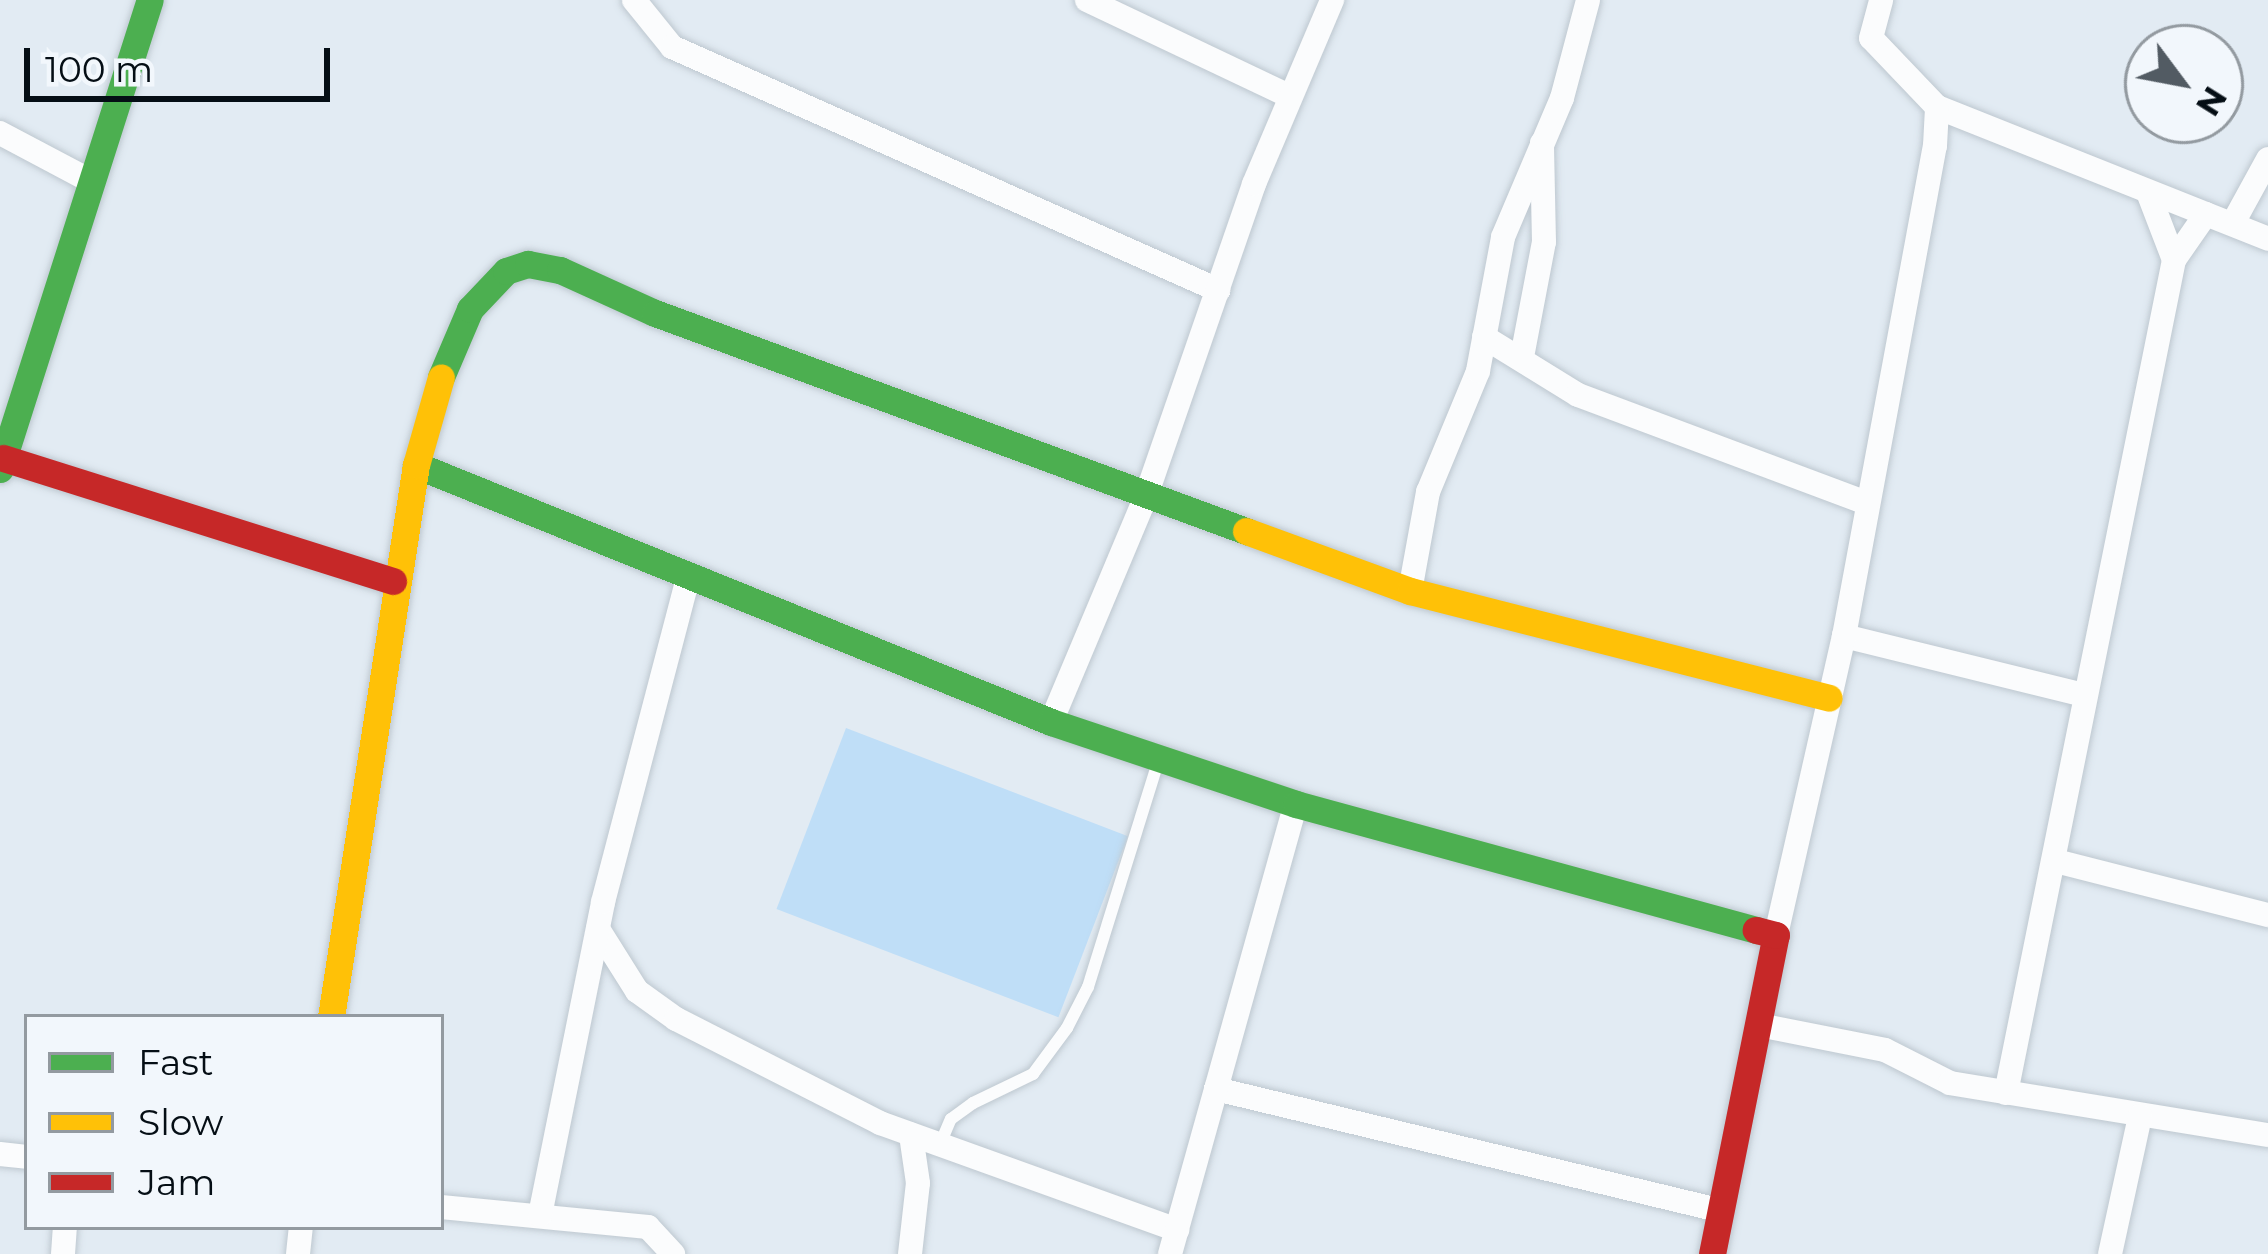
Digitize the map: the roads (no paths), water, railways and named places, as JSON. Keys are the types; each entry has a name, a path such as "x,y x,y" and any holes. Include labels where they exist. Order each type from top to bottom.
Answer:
{"street":[{"path":"150,0 87,179 1,462 394,581"},
{"path":"634,0 672,47 1219,290"},
{"path":"1087,0 1289,96"},
{"path":"1051,722 1146,496 1289,96 1332,0"},
{"path":"1410,590 1428,492 1468,401 1504,237 1542,141 1588,0"},
{"path":"1881,0 1871,38 1937,106 2268,239"},
{"path":"1718,1253 1718,1210 1844,636 1929,191 1937,106"},
{"path":"0,133 87,179"},
{"path":"1522,357 1544,242 1542,141"},
{"path":"2233,223 2268,158"},
{"path":"2150,195 2174,260"},
{"path":"2006,1093 2174,260 2206,214"},
{"path":"331,1014 394,581 416,465 440,378 470,309 506,271 538,264 1146,496 1410,590 1828,698"},
{"path":"1484,337 1579,395 1867,502"},
{"path":"416,465 687,581 1051,722 1296,804 1776,935"},
{"path":"540,1215 598,929 687,581"},
{"path":"1844,636 2084,694"},
{"path":"598,929 655,1006 911,1135 941,1142 1173,1242 1296,804"},
{"path":"2056,861 2268,915"},
{"path":"1759,1025 1885,1050 1932,1079 2268,1136"},
{"path":"1216,1089 1718,1210"},
{"path":"2110,1254 2140,1116"},
{"path":"910,1254 918,1183 911,1135"},
{"path":"444,1207 648,1227 673,1254"}],"lane":[{"path":"941,1142 951,1119 1034,1074 1066,1028 1088,987 1160,758"}]}
